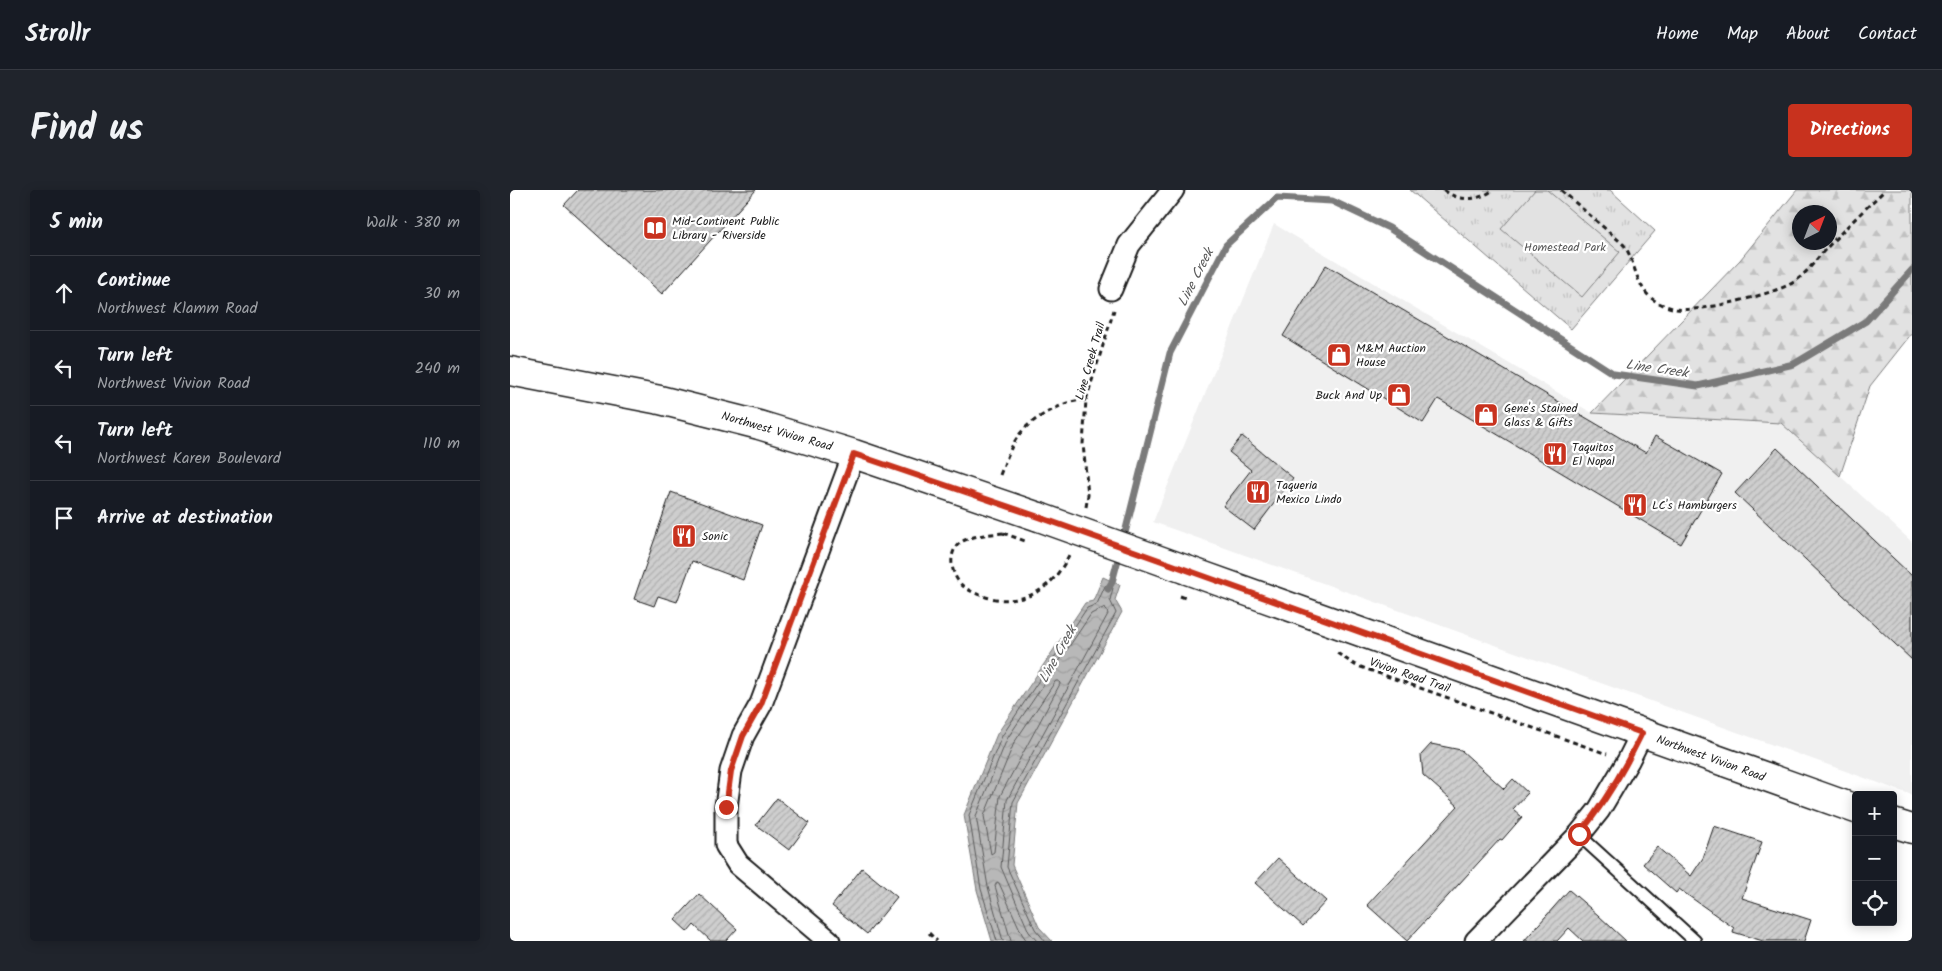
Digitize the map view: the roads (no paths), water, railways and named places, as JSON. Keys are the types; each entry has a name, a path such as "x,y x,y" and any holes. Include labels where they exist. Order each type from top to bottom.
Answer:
{"main road":[{"name":"Northwest Vivion Road","path":"510,371 660,400 759,425 854,454 1039,517 1852,808"},
{"path":"1897,824 1912,829"}],"street":[{"path":"1114,296 1129,245 1173,190"},
{"path":"830,941 738,864 726,844 726,807 731,771 743,736 761,704 854,454"},
{"path":"1476,941 1579,834 1599,810 1628,762 1642,733"}],"lane":[{"path":"1579,834 1695,941"}],"water":[{"path":"1103,577 1120,585 1115,600 1122,612 1018,803 1012,865 1039,927 1052,941 992,941 977,890 964,815 997,734 1085,603 1093,601"}],"waterway":[{"name":"Line Creek","path":"1123,541 1170,353 1226,245 1277,198 1332,201 1389,228 1614,374 1698,386 1794,364 1866,321 1912,270"},
{"name":"Line Creek","path":"1108,589 1112,582 1120,552"}],"place":[{"name":"Mid-Continent Public Library - Riverside","path":"655,228"},
{"name":"M&M Auction House","path":"1339,355"},
{"name":"Buck And Up","path":"1399,395"},
{"name":"Gene's Stained Glass & Gifts","path":"1486,415"},
{"name":"Taquitos El Nopal","path":"1555,454"},
{"name":"Taqueria Mexico Lindo","path":"1258,492"},
{"name":"LC's Hamburgers","path":"1635,505"},
{"name":"Sonic","path":"684,536"}],"park label":[{"name":"Homestead Park","path":"1565,247"}]}
